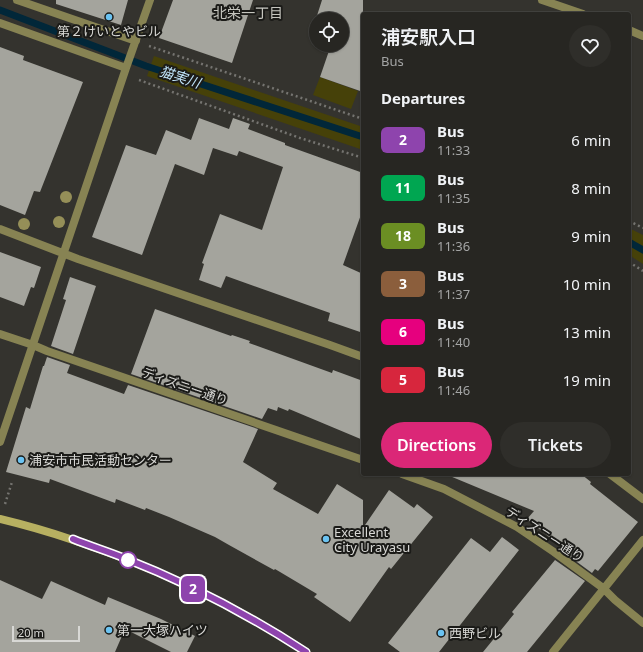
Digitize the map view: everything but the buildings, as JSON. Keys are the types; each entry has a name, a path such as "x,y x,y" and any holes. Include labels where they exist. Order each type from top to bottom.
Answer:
{"main road":[{"path":"0,519 73,539 124,558 183,584 238,611 306,652"}],"street":[{"path":"17,0 136,41"},
{"path":"0,442 150,0"},
{"path":"542,0 577,12"},
{"path":"0,23 125,71"},
{"path":"631,31 643,36"},
{"path":"0,229 63,254 361,356"},
{"name":"ディズニー通り","path":"0,334 361,459"},
{"name":"ディズニー通り","path":"408,476 444,489 517,528 554,552 603,588 643,623"},
{"path":"613,476 643,499"},
{"path":"553,652 643,540"}],"path":[{"path":"136,41 361,119"},
{"path":"125,71 300,138 361,157"},
{"path":"631,222 643,228"},
{"path":"631,263 643,271"},
{"path":"0,519 12,482"}],"shaded area":[{"path":"154,56 361,126 361,149 147,76"},
{"path":"320,77 358,91 351,109 313,95"},
{"path":"631,229 643,235 643,264 631,256"}],"waterway":[{"name":"猫実川","path":"0,10 146,66 361,136"},
{"name":"猫実川","path":"631,243 643,250"}],"bus line":[{"name":"2","path":"73,539 124,558 183,584 238,611 306,652"}],"place":[{"name":"第２けいとやビル","path":"109,17"},
{"name":"浦安市市民活動センター","path":"21,460"},
{"name":"Excellent City Urayasu","path":"326,539"},
{"name":"第一大塚ハイツ","path":"109,630"},
{"name":"西野ビル","path":"441,633"}],"district":[{"name":"北栄一丁目","path":"248,13"}]}
